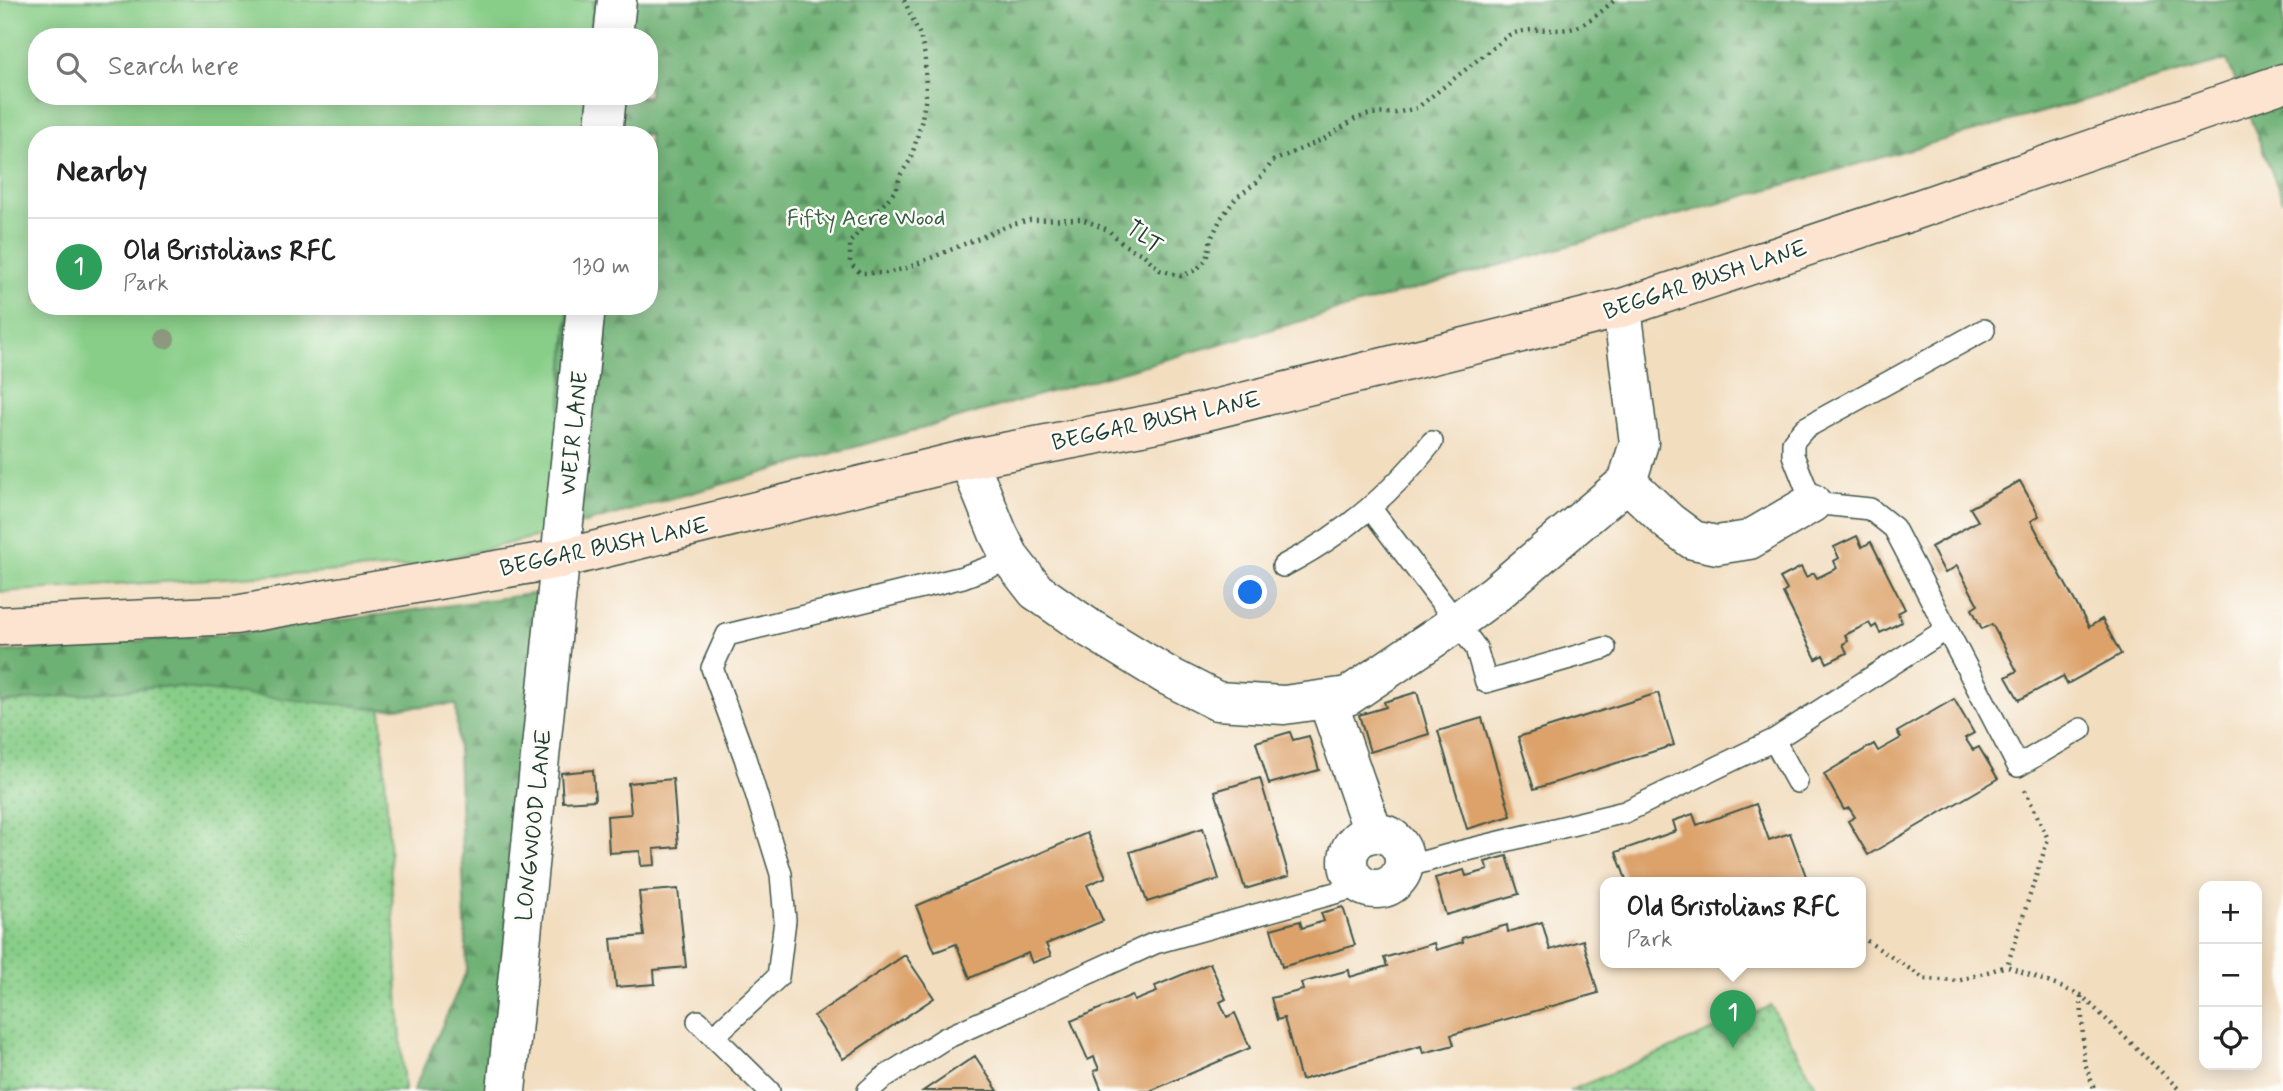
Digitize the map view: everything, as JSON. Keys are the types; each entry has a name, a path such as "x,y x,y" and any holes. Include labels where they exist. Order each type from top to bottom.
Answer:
{"main road":[{"name":"BEGGAR BUSH LANE","path":"0,626 235,615 560,559 968,459 1162,422 1622,308 2283,83"}],"street":[{"path":"614,28 617,0"},
{"path":"604,126 606,105"},
{"path":"968,459 1011,559 1036,591 1089,628 1166,676 1217,701 1284,705 1348,696 1496,593 1627,482 1639,443 1622,308"},
{"name":"WEIR LANE","path":"560,559 585,315"},
{"path":"1627,482 1669,522 1693,540 1717,545 1749,540 1812,503"},
{"name":"LONGWOOD LANE","path":"506,1091 560,559"},
{"path":"1327,699 1373,832"},
{"path":"1373,832 1391,836 1403,849 1405,867 1396,883 1379,890 1360,886 1349,873 1347,855 1356,839 1373,832"}],"lane":[{"path":"1984,330 1805,428 1793,442 1793,455 1812,503 1870,509 1894,528 2018,766 2081,729"},
{"path":"1283,566 1329,540 1371,509 1413,466 1432,442"},
{"path":"1371,509 1476,648 1486,682 1605,648"},
{"path":"769,1091 706,1029 778,977 785,920 781,874 746,758 712,668 727,635 963,577 1011,559"},
{"path":"1405,867 1625,812 1774,740 1947,629"},
{"path":"1774,740 1797,782"},
{"path":"868,1091 883,1078 944,1039 1155,943 1360,886"}],"path":[{"name":"TLT","path":"904,0 920,35 925,55 926,97 911,159 901,174 896,190 850,242 850,263 860,273 886,273 907,268 1010,225 1030,220 1082,219 1108,230 1124,245 1144,255 1160,270 1181,276 1196,270 1206,260 1211,239 1221,218 1237,197 1257,182 1273,161 1324,139 1355,119 1370,114 1396,113 1416,108 1509,35 1524,29 1571,29 1591,19 1615,0"},
{"path":"2007,966 2048,839 2022,784"},
{"path":"1866,940 1925,979 1958,981 2007,966 2081,995 2181,1091"},
{"path":"2081,995 2084,1061 2095,1091"}],"green space":[{"path":"0,0 594,0 592,28 28,28 28,105 585,105 584,126 28,126 28,315 568,315 550,533 418,566 0,592"},
{"name":"Fifty Acre Wood","path":"594,0 2283,0 2283,201 2227,60 550,533 568,315 658,315 658,126 584,126 585,105 658,105 658,28 592,28"},
{"path":"567,589 515,1091 413,1091 467,970 456,704 381,709 162,686 0,703 0,652 262,631"},
{"path":"162,686 381,709 404,1091 0,1091 0,703"},
{"path":"1771,1006 1819,1091 1569,1091"}],"building":[{"path":"2020,481 2039,516 2031,521 2089,627 2102,619 2121,654 2067,684 2063,676 2019,700 2006,677 2017,671 1992,624 1982,629 1972,609 1978,605 1957,566 1945,573 1931,547 1978,521 1970,508"},
{"path":"1857,536 1862,547 1871,542 1905,609 1898,613 1902,622 1880,633 1876,625 1872,628 1869,623 1845,635 1848,641 1843,644 1847,653 1827,663 1823,655 1816,659 1783,593 1787,590 1780,578 1801,567 1806,577 1814,573 1817,578 1837,568 1834,561 1839,558 1834,547"},
{"path":"1417,692 1429,734 1370,752 1359,715 1386,707 1384,702"},
{"path":"1658,693 1674,745 1534,789 1518,737"},
{"path":"1954,699 1974,733 1965,738 1973,750 1979,747 1998,779 1868,855 1848,821 1855,817 1849,808 1844,810 1824,774 1874,744 1878,751 1901,738 1897,732"},
{"path":"1482,718 1511,816 1467,829 1438,731"},
{"path":"1290,732 1293,740 1309,736 1319,770 1269,784 1256,742"},
{"path":"593,770 595,800 563,802 561,773"},
{"path":"1260,778 1289,876 1245,889 1215,791"},
{"path":"673,779 678,847 654,849 655,865 641,866 640,851 609,853 607,816 631,814 628,783"},
{"path":"1756,804 1769,840 1790,833 1806,877 1625,877 1616,852 1676,831 1673,821 1693,814 1697,825"},
{"path":"1203,828 1219,879 1147,902 1130,852"},
{"path":"1087,833 1106,877 1087,885 1103,921 1046,944 1051,956 1032,963 1028,953 970,978 956,944 935,952 916,906"},
{"path":"1507,856 1519,894 1446,915 1435,878 1464,870 1466,876 1488,870 1485,862"},
{"path":"678,889 686,967 654,970 655,984 616,987 611,939 644,936 639,892"},
{"path":"1343,907 1355,945 1282,967 1271,929 1300,921 1302,928 1324,921 1321,913"},
{"path":"1542,922 1550,950 1583,940 1598,993 1451,1035 1454,1045 1423,1053 1421,1046 1301,1080 1284,1018 1277,1020 1271,998 1303,990 1301,983 1349,970 1350,977 1387,966 1384,958 1434,943 1436,950 1463,942 1462,938 1507,925 1508,932"},
{"path":"905,955 934,998 843,1059 814,1016"},
{"path":"1210,963 1226,999 1220,1002 1227,1017 1235,1013 1250,1048 1150,1091 1102,1091 1094,1071 1099,1069 1094,1057 1088,1060 1071,1021 1132,995 1134,1001 1157,992 1155,986"},
{"path":"975,1056 998,1091 923,1091"}],"place":[{"name":"Old Bristolians RFC","path":"1733,1048"}]}
